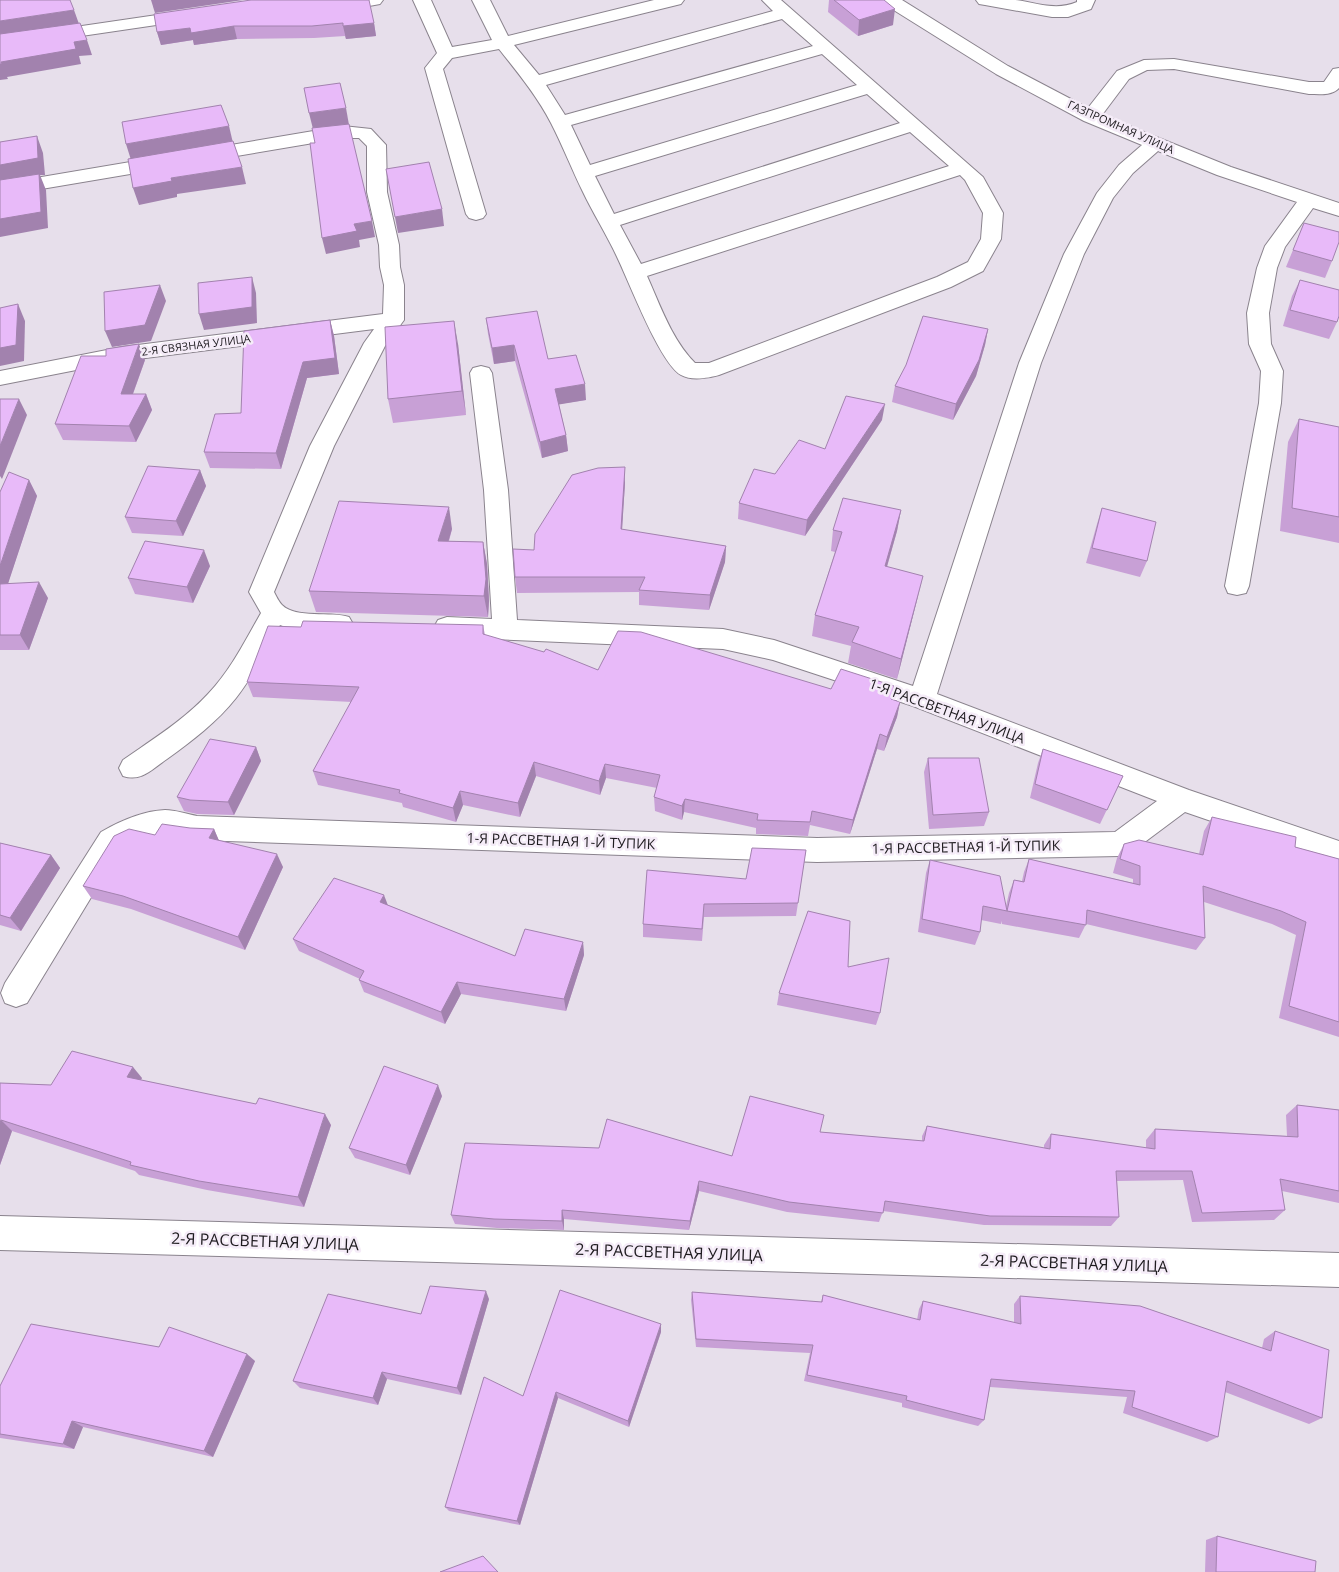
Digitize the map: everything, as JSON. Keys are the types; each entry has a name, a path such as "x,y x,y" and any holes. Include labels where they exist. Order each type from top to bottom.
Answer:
{"street":[{"path":"314,4 353,4 374,0"},
{"path":"422,0 446,54"},
{"path":"476,214 434,68 446,54 503,43 675,0"},
{"name":"ГАЗПРОМНАЯ УЛИЦА","path":"890,0 1002,70 1091,117 1154,144 1339,210"},
{"path":"985,0 1052,12 1068,12 1084,5 1086,0"},
{"path":"487,1 503,43 535,82 560,122 635,273 661,330 677,358 690,370 711,370 944,282 976,266 991,239 993,213 973,177 778,6 535,82"},
{"path":"0,43 206,13"},
{"path":"560,122 826,48"},
{"path":"1091,117 1123,75 1144,65 1174,64 1310,88 1329,88 1338,78 1339,74"},
{"path":"584,172 870,86"},
{"path":"609,222 913,124"},
{"path":"0,190 343,132 364,133 376,145 377,192 389,245 390,267 394,285 393,320 375,343 322,446 261,592 274,613 305,624 362,625"},
{"path":"922,699 1030,363 1074,254 1104,197 1126,169 1154,144"},
{"path":"635,273 963,168"},
{"path":"1237,586 1270,403 1272,371 1260,344 1258,313 1267,268 1274,246 1310,200"},
{"name":"2-Я СВЯЗНАЯ УЛИЦА","path":"0,378 122,354 393,320"},
{"path":"481,373 496,490 505,629"},
{"path":"133,768 174,739 218,701 241,671 274,613"},
{"name":"1-Я РАССВЕТНАЯ УЛИЦА","path":"419,626 723,639 774,650 922,699 1181,799 1339,853"},
{"name":"1-Я РАССВЕТНАЯ 1-Й ТУПИК","path":"16,993 111,840 129,830 166,822 197,828 817,850 1120,844 1181,799"},
{"name":"2-Я РАССВЕТНАЯ УЛИЦА","path":"0,1232 1339,1270"}],"building":[{"path":"0,0 70,0 74,10 0,21"},
{"path":"251,0 369,0 374,23 343,26 343,23 312,26 234,26 191,33 190,28 157,32 154,14"},
{"path":"834,0 884,0 895,9 859,20"},
{"path":"80,23 87,40 74,42 76,49 1,62 2,64 0,64 0,34"},
{"path":"340,83 346,108 309,113 304,88"},
{"path":"221,105 229,126 126,144 122,122"},
{"path":"349,124 372,221 354,224 357,231 322,238 310,143 315,143 312,128"},
{"path":"37,136 38,158 0,165 0,142"},
{"path":"233,141 242,167 171,178 172,181 133,188 128,159"},
{"path":"429,162 442,209 395,217 386,169"},
{"path":"39,174 41,212 0,219 0,180"},
{"path":"1304,223 1339,232 1339,242 1332,261 1293,250"},
{"path":"252,277 252,307 199,314 198,283"},
{"path":"1300,280 1339,290 1339,316 1337,322 1290,310"},
{"path":"160,285 145,325 105,331 104,292"},
{"path":"18,304 16,345 0,348 0,308"},
{"path":"537,311 548,359 576,355 585,384 555,389 566,435 540,442 514,345 492,348 486,318"},
{"path":"923,316 988,329 979,360 956,404 895,386 906,365"},
{"path":"330,320 335,358 303,362 276,453 204,452 215,414 241,413 244,331"},
{"path":"454,321 462,391 388,399 385,327"},
{"path":"139,344 121,394 146,394 129,426 55,424 81,356 106,356 106,349"},
{"path":"846,396 885,404 807,520 739,503 754,469 775,474 799,440 825,449"},
{"path":"0,399 19,399 0,446"},
{"path":"1299,419 1339,427 1339,517 1292,508"},
{"path":"148,466 200,470 176,521 125,517"},
{"path":"625,467 621,529 726,546 710,595 639,590 645,577 515,577 513,549 534,550 535,534 572,475 598,468"},
{"path":"9,472 29,480 0,566 0,492"},
{"path":"843,498 901,510 885,566 923,576 901,659 852,642 859,627 815,615 842,532 833,530"},
{"path":"339,501 449,507 438,541 483,542 486,579 484,596 309,591"},
{"path":"1102,508 1156,522 1147,561 1092,548"},
{"path":"145,541 204,550 187,587 128,578"},
{"path":"39,582 20,635 0,635 0,584"},
{"path":"303,621 483,625 483,634 544,652 546,649 598,670 618,631 641,632 831,689 841,669 894,686 891,699 900,702 887,737 880,734 853,820 812,811 810,822 757,820 758,814 685,799 682,806 654,797 660,775 605,764 599,781 534,762 518,803 460,791 453,808 399,793 400,790 313,771 359,687 247,682 268,626 301,627"},
{"path":"210,739 256,747 228,802 190,800 177,797"},
{"path":"1043,749 1123,776 1107,810 1035,784"},
{"path":"928,758 979,758 989,812 933,815"},
{"path":"1212,817 1296,837 1295,847 1339,859 1339,1022 1289,1006 1306,922 1281,911 1203,886 1205,938 1087,910 1086,925 1007,911 1014,880 1024,882 1029,859 1140,885 1140,866 1120,859 1124,844 1139,840 1203,855"},
{"path":"162,824 214,829 209,838 277,854 238,937 123,896 83,886 114,836 129,829 155,835"},
{"path":"0,843 51,855 10,918 0,915"},
{"path":"752,848 806,850 798,903 704,904 702,929 643,924 647,870 746,879"},
{"path":"930,860 1000,876 1007,911 983,906 980,932 922,919"},
{"path":"334,878 384,895 380,902 515,956 525,929 583,942 564,999 457,982 441,1012 359,980 364,971 293,939"},
{"path":"808,911 850,921 848,967 889,958 880,1013 779,993"},
{"path":"72,1051 133,1067 127,1077 256,1104 259,1098 325,1114 298,1197 199,1181 130,1165 131,1162 1,1120 0,1123 0,1083 51,1085"},
{"path":"384,1066 438,1085 406,1165 349,1148"},
{"path":"750,1096 824,1115 820,1132 924,1141 927,1126 1050,1149 1051,1134 1155,1149 1155,1129 1298,1137 1297,1105 1339,1110 1339,1191 1280,1179 1285,1210 1202,1213 1192,1171 1116,1171 1119,1217 990,1216 885,1201 883,1213 789,1202 699,1181 690,1221 562,1210 562,1221 494,1219 451,1215 465,1143 599,1148 607,1119 732,1156"},
{"path":"430,1286 486,1291 457,1388 382,1372 373,1398 293,1381 328,1294 421,1314"},
{"path":"560,1290 661,1324 628,1421 556,1392 517,1521 445,1507 484,1377 523,1396"},
{"path":"692,1292 822,1302 823,1295 920,1320 923,1301 1021,1324 1020,1296 1140,1306 1271,1351 1275,1331 1329,1350 1322,1418 1227,1381 1218,1437 1132,1407 1135,1391 991,1379 984,1420 906,1400 907,1396 807,1375 813,1345 696,1339"},
{"path":"31,1324 159,1347 169,1327 247,1354 204,1451 72,1421 63,1444 0,1434 0,1386"},
{"path":"1217,1536 1316,1561 1315,1572 1216,1572"},
{"path":"483,1556 498,1572 440,1572"}]}
